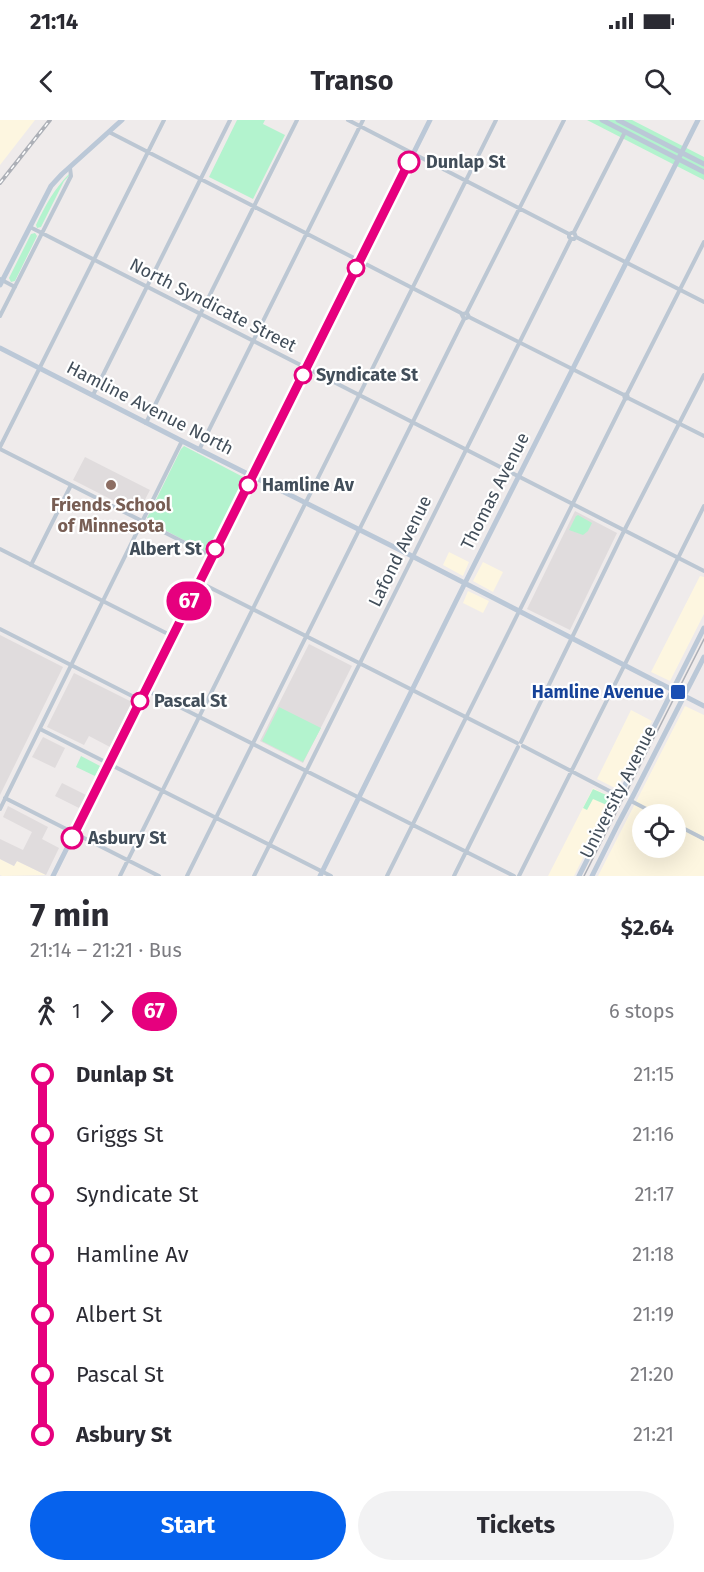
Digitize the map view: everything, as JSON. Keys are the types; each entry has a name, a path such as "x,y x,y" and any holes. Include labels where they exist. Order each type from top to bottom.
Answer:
{"street":[{"path":"15,287 1,281 48,191 57,178 122,120"},
{"path":"164,120 0,448 211,556"},
{"path":"93,395 230,120"},
{"path":"146,423 297,120"},
{"path":"348,120 704,303"},
{"path":"199,450 363,120"},
{"path":"53,876 429,120"},
{"path":"120,876 496,120"},
{"path":"187,876 564,120"},
{"path":"602,120 704,172"},
{"path":"618,120 629,123 704,164"},
{"name":"Thomas Avenue","path":"321,874 698,120"},
{"path":"108,132 704,436"},
{"name":"Lafond Avenue","path":"254,876 625,132"},
{"path":"0,316 69,179 71,174 69,167"},
{"name":"North Syndicate Street","path":"30,227 704,571"},
{"path":"387,876 704,242"},
{"name":"Hamline Avenue North","path":"0,348 684,696"},
{"path":"454,876 624,531 704,375"},
{"path":"0,809 182,441"},
{"path":"31,565 71,486"},
{"path":"519,876 704,506"},
{"path":"0,549 172,636"},
{"path":"199,582 619,796"},
{"name":"University Avenue","path":"579,876 704,628"},
{"path":"0,629 140,700"},
{"name":"University Avenue","path":"592,876 704,657"},
{"path":"146,690 514,876"},
{"path":"684,696 704,706"},
{"path":"40,729 270,845 321,874 331,876"},
{"path":"5,798 159,876"},
{"path":"631,801 637,804"},
{"path":"686,830 704,839"}],"shaded area":[{"path":"0,120 35,120 0,165"},
{"name":"Friends School of Minnesota","path":"85,457 150,490 138,513 73,480"},
{"path":"575,511 617,533 570,630 527,609"},
{"path":"449,552 469,562 463,576 443,565"},
{"path":"483,562 503,572 493,592 473,581"},
{"path":"700,576 704,577 704,614 670,681 651,672"},
{"path":"468,591 489,601 483,613 463,603"},
{"path":"0,635 63,667 0,795"},
{"path":"309,644 352,666 303,763 260,741"},
{"path":"74,673 132,702 110,747 89,736 84,745 47,727"},
{"path":"685,706 704,715 704,876 598,876 632,810 632,858 686,858 686,804 635,804"},
{"path":"631,710 652,721 617,789 597,779"},
{"path":"43,737 65,748 55,768 32,757"},
{"path":"62,783 86,795 79,808 55,796"},
{"path":"593,788 613,798 574,876 548,876"},
{"path":"8,806 48,827 42,839 59,848 46,875 17,861 14,866 0,859 0,839 23,850 32,832 3,817"},
{"path":"0,859 14,866 17,861 46,875 2,876 0,875"}],"green space":[{"path":"237,120 265,120 263,124 285,135 253,199 209,177"},
{"path":"587,120 632,120 704,157 704,180"},
{"path":"69,174 41,227 37,228 36,225 50,198"},
{"path":"35,233 37,236 15,281 11,282 9,278 31,234"},
{"path":"184,446 245,478 207,552 147,521"},
{"path":"578,515 592,523 583,535 569,530"},
{"path":"279,707 321,728 303,762 262,741"},
{"path":"81,756 100,766 95,776 76,767"},
{"path":"593,789 613,798 609,806 593,799 587,810 583,808"}],"tram line":[{"path":"584,876 704,639"}],"railway":[{"path":"0,183 50,120"}],"bus line":[{"name":"67","path":"72,838 409,162"}],"place":[{"name":"Dunlap St","path":"409,162"},
{"name":"Syndicate St","path":"303,375"},
{"name":"Friends School of Minnesota","path":"111,485"},
{"name":"Hamline Av","path":"248,485"},
{"name":"Albert St","path":"215,549"},
{"name":"Hamline Avenue","path":"678,692"},
{"name":"Pascal St","path":"140,701"},
{"name":"Asbury St","path":"72,838"}]}
